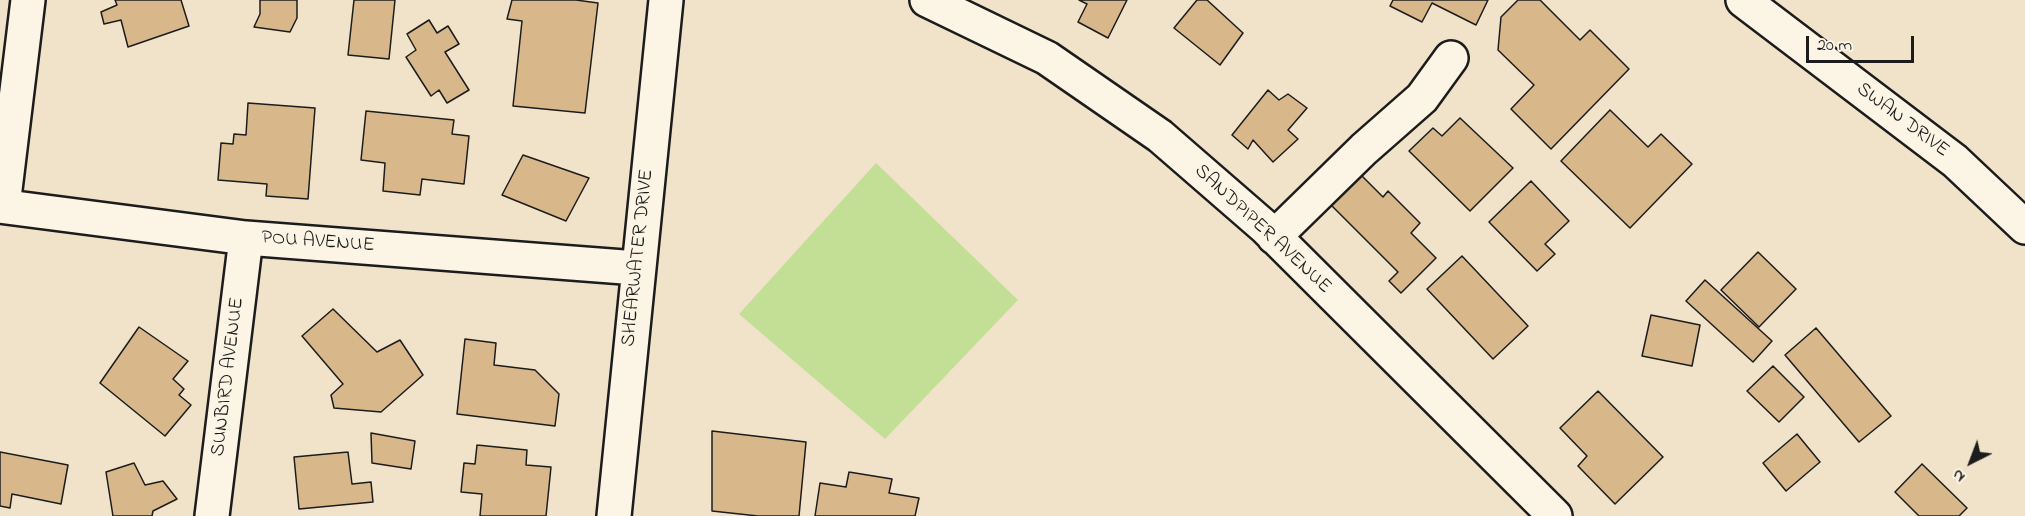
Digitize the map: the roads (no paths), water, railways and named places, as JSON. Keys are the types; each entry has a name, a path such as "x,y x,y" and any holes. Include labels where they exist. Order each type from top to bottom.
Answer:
{"street":[{"path":"2,206 28,0"},
{"name":"SHEARWATER DRIVE","path":"614,516 637,268 666,0"},
{"name":"SANDPIPER AVENUE","path":"927,0 1047,58 1160,136 1274,237 1555,516"},
{"name":"SWAN DRIVE","path":"1743,0 1955,161 2025,227"},
{"path":"1274,237 1364,150 1422,98 1451,58"},
{"name":"POU AVENUE","path":"2,206 246,238 637,268"},
{"name":"SUNBIRD AVENUE","path":"212,516 246,238"}]}
